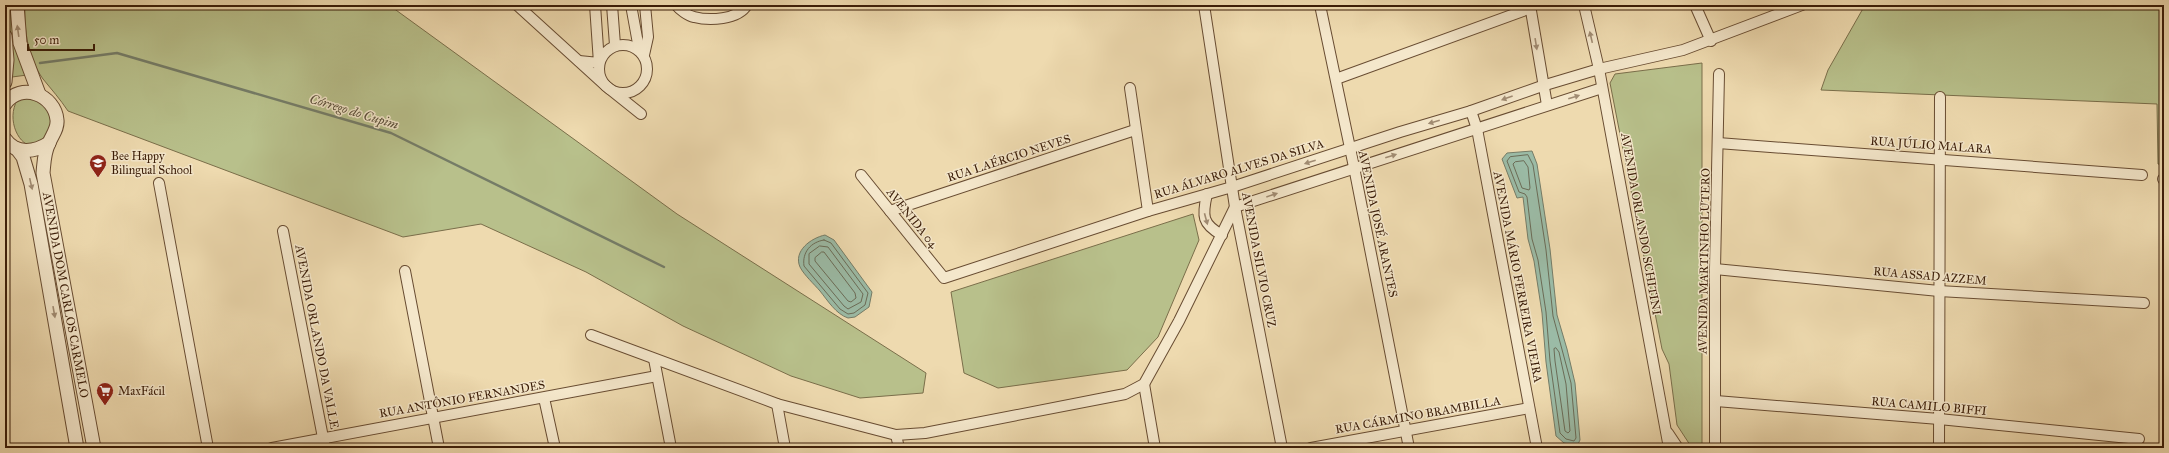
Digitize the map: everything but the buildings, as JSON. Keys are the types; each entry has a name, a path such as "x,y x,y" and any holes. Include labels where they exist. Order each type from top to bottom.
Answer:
{"street":[{"path":"17,5 20,43 40,94"},
{"path":"517,5 606,86 641,114 634,104 635,90"},
{"path":"594,5 598,28 601,79 606,86 620,93 635,90 642,85 648,71 633,22 631,5"},
{"path":"612,5 615,45"},
{"path":"641,52 648,37 645,5"},
{"path":"676,5 693,17 713,18 731,17 747,5"},
{"name":"AVENIDA SILVIO CRUZ","path":"1204,5 1235,207 1282,448"},
{"name":"AVENIDA ORLANDO SCHITINI","path":"1584,5 1599,69 1669,448"},
{"path":"1695,5 1711,41"},
{"name":"RUA ÁLVARO ALVES DA SILVA","path":"944,278 1148,211 1232,187 1471,111 1542,86 1599,69 1683,50 1711,41 1781,9 1802,5"},
{"name":"AVENIDA JOSÉ ARANTES","path":"1323,6 1349,149 1354,167 1409,448"},
{"path":"1336,79 1530,6 1546,105"},
{"path":"5,36 7,60 5,82"},
{"path":"599,63 608,49 615,45 623,44 641,52"},
{"path":"579,62 599,63"},
{"name":"AVENIDA MARTINHO LUTERO","path":"1715,448 1715,269 1719,74"},
{"path":"1130,88 1148,211"},
{"path":"591,335 777,404 896,435 925,433 1125,394 1144,384 1222,235 1235,207 1354,167 1602,88"},
{"path":"5,104 17,94 28,92 40,94"},
{"name":"AVENIDA DOM CARLOS CARMELO","path":"40,94 49,101 55,110 58,122 55,133 49,143 44,157 43,173 94,448"},
{"path":"1939,448 1940,97"},
{"name":"AVENIDA MÁRIO FERREIRA VIEIRA","path":"1471,111 1477,128 1537,448"},
{"name":"RUA LAÉRCIO NEVES","path":"890,211 1136,130"},
{"path":"8,143 28,151 39,149 49,143"},
{"name":"AVENIDA DOM CARLOS CARMELO","path":"8,143 23,157 31,184 77,448"},
{"name":"RUA JÚLIO MALARA","path":"1718,143 1940,158 2142,175"},
{"name":"AVENIDA 04","path":"861,174 944,278"},
{"path":"159,183 208,448"},
{"path":"1207,194 1204,219 1209,228 1222,235"},
{"name":"AVENIDA ORLANDO DA VALLE","path":"283,231 324,443"},
{"name":"RUA ASSAD AZZEM","path":"1715,269 1939,292 2144,303"},
{"path":"405,271 439,448"},
{"path":"654,359 671,448"},
{"name":"RUA ANTÔNIO FERNANDES","path":"272,448 324,443 433,418 657,376"},
{"path":"1144,384 1155,448"},
{"path":"544,398 554,448"},
{"name":"RUA CAMILO BIFFI","path":"1716,401 1939,419 2139,439"},
{"path":"777,404 785,448"},
{"name":"RUA CÁRMINO BRAMBILLA","path":"1311,448 1405,429 1529,408"},
{"path":"1665,428 1678,448"},
{"path":"896,435 899,448"}],"green space":[{"path":"5,5 11,5 12,25 15,41 27,75 12,77 13,62"},
{"path":"25,5 389,5 677,214 926,373 923,393 860,398 791,376 683,326 586,272 481,224 403,237 68,111 43,79 30,53 25,25"},
{"path":"1865,5 2164,5 2164,165 2158,164 2157,104 1821,90 1828,70"},
{"path":"1702,63 1702,448 1692,448 1677,425 1669,364 1662,349 1610,83 1615,74"},
{"path":"20,96 42,98 54,117 47,138 39,145 32,146 24,143 18,136 14,127 13,117 15,106"},
{"path":"1193,214 1199,240 1158,337 1127,370 998,388 964,373 951,292"}],"water":[{"path":"1532,151 1537,164 1550,249 1557,315 1575,383 1580,440 1577,446 1564,443 1556,436 1546,362 1542,313 1534,261 1528,239 1523,197 1517,198 1502,159 1507,153"},
{"path":"825,235 834,240 872,292 869,307 855,317 848,318 840,314 829,303 800,267 798,261 801,251 809,242"}],"waterway":[{"name":"Córrego do Cupim","path":"40,63 117,53 391,133 664,267"}],"place":[{"name":"Bee Happy Bilingual School","path":"98,178"},
{"name":"MaxFácil","path":"105,406"}]}
